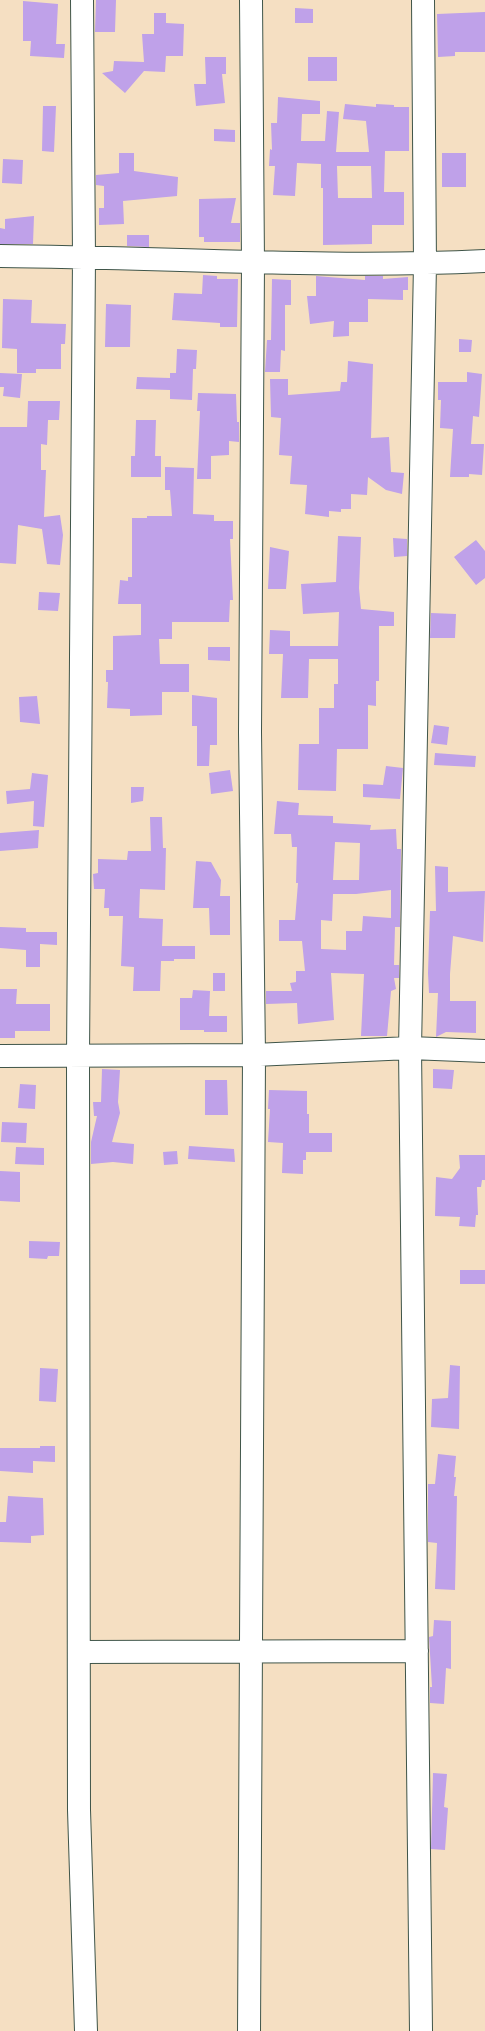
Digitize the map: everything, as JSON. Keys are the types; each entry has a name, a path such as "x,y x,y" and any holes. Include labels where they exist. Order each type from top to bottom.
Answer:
{"street":[{"path":"82,0 84,257 78,1056 80,1652 79,1810 86,2031"},
{"path":"249,2031 254,1055 250,732 254,263 251,0"},
{"path":"421,2031 410,1048 425,264 423,0"},
{"path":"0,256 84,257 254,263 425,264 485,261"},
{"path":"0,1056 254,1055 410,1048 485,1051"},
{"path":"80,1652 417,1651"}],"building":[{"path":"96,0 116,0 115,32 95,32"},
{"path":"23,1 58,4 56,44 65,44 64,58 30,56 31,41 23,41"},
{"path":"295,8 313,9 313,23 295,23"},
{"path":"485,12 485,52 455,52 455,56 438,57 437,14"},
{"path":"154,13 166,13 166,23 184,24 183,56 166,56 165,72 144,71 125,93 102,73 113,71 114,61 144,62 142,34 154,34"},
{"path":"205,57 226,57 226,74 222,74 225,103 196,106 194,84 206,84"},
{"path":"308,57 337,57 337,81 308,81"},
{"path":"278,97 320,101 320,114 302,114 301,141 325,141 327,111 339,112 336,152 369,152 366,121 343,119 345,104 376,107 376,104 394,105 394,107 409,107 409,151 385,151 384,192 404,192 404,225 372,225 372,244 323,245 323,188 321,188 321,164 297,163 295,196 273,195 275,166 269,166 270,149 272,150 271,123 277,123","holes":["337,166 371,166 372,198 338,198"]},
{"path":"43,106 56,106 54,152 42,151"},
{"path":"214,129 235,130 235,142 214,141"},
{"path":"119,153 134,153 134,171 178,177 177,196 123,201 124,224 99,225 99,208 104,208 104,186 96,185 96,175 119,173"},
{"path":"442,153 466,153 466,187 442,187"},
{"path":"3,159 23,160 22,184 2,183"},
{"path":"236,198 231,223 240,223 240,242 204,242 204,237 199,237 199,199"},
{"path":"34,216 33,244 0,244 0,228 5,229 5,219"},
{"path":"127,235 149,235 149,247 127,246"},
{"path":"203,275 217,276 217,279 238,279 237,327 220,327 220,323 172,320 174,293 202,294"},
{"path":"316,276 365,280 365,276 383,276 383,279 408,277 408,290 403,290 403,300 368,299 368,322 349,322 349,336 333,337 334,321 310,324 307,296 316,296"},
{"path":"272,279 291,280 291,305 285,305 285,351 281,350 280,372 265,372 267,340 271,340"},
{"path":"3,299 32,300 31,323 66,324 65,344 61,344 61,369 36,369 36,373 17,373 17,349 2,348"},
{"path":"106,304 131,305 130,347 105,347"},
{"path":"459,339 472,340 471,352 459,352"},
{"path":"177,349 197,350 196,369 193,369 192,400 170,399 170,390 136,389 137,377 170,378 170,373 176,373"},
{"path":"348,361 373,364 371,438 389,437 391,472 404,473 402,494 386,490 368,477 367,495 351,494 351,509 341,509 341,512 329,511 329,517 305,514 307,485 290,484 292,456 279,455 281,418 271,417 270,379 288,379 288,395 340,391 341,382 347,382"},
{"path":"467,372 482,374 479,417 473,416 471,444 484,444 482,475 469,474 469,477 450,477 453,429 440,428 441,400 438,400 438,382 467,382"},
{"path":"0,373 22,374 20,398 3,396 4,387 0,387"},
{"path":"198,393 236,394 237,422 239,422 239,442 229,441 229,455 211,456 211,479 197,479 200,411 197,411"},
{"path":"28,401 60,401 59,420 48,420 47,445 41,444 41,470 46,470 44,517 60,515 63,535 60,565 47,564 42,529 18,525 16,564 0,563 0,427 27,427"},
{"path":"136,420 156,420 155,456 161,456 161,477 131,477 131,456 135,456"},
{"path":"165,467 194,468 193,514 214,515 214,521 233,521 233,539 230,539 233,600 230,600 229,622 172,622 172,639 159,639 160,664 189,664 189,692 162,692 162,715 130,716 130,709 107,708 108,682 106,682 106,670 113,670 113,636 141,635 141,604 118,604 120,580 128,581 128,577 132,577 132,518 147,518 147,516 172,516 170,490 165,490"},
{"path":"338,536 361,537 359,588 361,609 394,612 394,626 379,626 379,681 376,681 376,706 368,705 368,749 337,749 336,791 298,790 299,744 319,744 319,708 334,708 334,684 338,684 338,659 309,659 308,698 281,698 283,654 269,654 270,630 290,631 290,646 338,646 339,612 303,614 301,584 336,582"},
{"path":"393,538 407,539 407,556 394,557"},
{"path":"476,540 485,551 485,578 476,585 454,557"},
{"path":"270,547 289,551 286,589 268,589"},
{"path":"39,592 60,593 58,611 38,610"},
{"path":"431,613 456,614 455,638 430,638"},
{"path":"208,647 230,647 230,661 208,660"},
{"path":"192,695 217,698 217,745 210,745 209,766 197,766 197,726 192,726"},
{"path":"37,696 40,724 20,722 19,697"},
{"path":"434,725 449,727 447,745 431,743"},
{"path":"435,753 476,756 475,767 434,765"},
{"path":"386,766 403,768 400,799 363,797 363,784 383,785"},
{"path":"230,770 233,791 211,794 209,773"},
{"path":"32,773 48,775 44,827 33,826 34,801 7,804 6,791 30,789"},
{"path":"131,787 144,787 143,801 131,803"},
{"path":"277,801 299,803 298,815 333,816 333,823 371,825 370,830 396,829 397,849 401,849 400,927 395,927 394,965 399,965 399,978 394,978 396,989 391,991 387,1036 361,1036 364,974 331,973 334,1020 298,1024 297,1003 266,1004 266,991 292,991 290,983 296,982 296,971 305,971 302,941 279,941 279,920 295,920 298,883 296,883 297,847 292,847 291,834 274,834","holes":["335,842 360,843 359,880 333,880","391,890 391,918 363,916 362,931 346,931 346,950 321,949 321,920 332,921 333,894 356,894"]},
{"path":"150,817 162,817 163,848 166,848 165,890 140,889 139,918 163,919 162,946 195,946 195,959 174,959 174,961 161,961 160,991 133,991 134,967 121,966 123,916 109,916 109,908 104,908 105,889 94,889 93,874 98,873 98,859 127,860 128,851 151,851"},
{"path":"39,830 38,848 0,851 0,833"},
{"path":"196,861 211,862 221,880 220,896 230,896 230,935 210,935 209,908 193,908"},
{"path":"435,866 448,867 448,892 485,891 483,942 453,936 450,974 450,1001 476,1001 476,1033 446,1032 436,1037 438,993 429,993 428,973 430,911 436,911"},
{"path":"0,927 26,928 26,932 57,932 57,945 40,944 40,967 26,967 26,950 0,948"},
{"path":"213,973 225,973 225,991 213,991"},
{"path":"0,989 17,989 16,1004 50,1004 50,1031 15,1031 15,1038 0,1038"},
{"path":"193,990 210,991 209,1016 227,1016 227,1032 180,1030 180,998 192,998"},
{"path":"102,1069 120,1070 118,1102 120,1113 112,1142 134,1144 133,1164 113,1162 91,1164 91,1142 97,1116 94,1116 93,1102 101,1102"},
{"path":"433,1069 454,1070 452,1089 433,1088"},
{"path":"205,1080 227,1080 228,1115 205,1115"},
{"path":"20,1084 36,1085 35,1109 18,1108"},
{"path":"269,1090 307,1091 309,1133 332,1133 332,1152 306,1152 306,1160 303,1160 303,1174 282,1173 283,1143 268,1142 270,1109 268,1109"},
{"path":"2,1122 27,1123 26,1143 1,1142"},
{"path":"189,1146 234,1149 235,1162 188,1159"},
{"path":"16,1147 44,1148 44,1165 15,1164"},
{"path":"177,1151 178,1164 164,1165 163,1152"},
{"path":"459,1155 485,1155 485,1180 482,1180 481,1187 477,1187 478,1215 476,1215 475,1227 459,1226 460,1217 435,1216 436,1177 452,1179 460,1168"},
{"path":"0,1171 20,1172 20,1202 0,1201"},
{"path":"29,1241 60,1242 59,1256 48,1256 47,1259 29,1258"},
{"path":"460,1270 485,1270 485,1284 460,1284"},
{"path":"450,1365 460,1366 459,1429 431,1427 432,1399 448,1398"},
{"path":"40,1368 58,1369 56,1402 39,1401"},
{"path":"40,1446 55,1446 55,1462 33,1461 33,1473 0,1471 0,1448 40,1448"},
{"path":"438,1454 456,1456 454,1477 456,1477 454,1496 457,1496 455,1590 435,1589 437,1543 428,1542 428,1484 435,1484"},
{"path":"8,1496 43,1498 44,1535 31,1536 31,1543 0,1542 0,1522 6,1522"},
{"path":"434,1620 451,1621 451,1669 446,1668 444,1704 430,1703 430,1687 432,1687 429,1637 433,1636"},
{"path":"433,1773 447,1774 444,1807 448,1808 445,1850 431,1849"}]}
